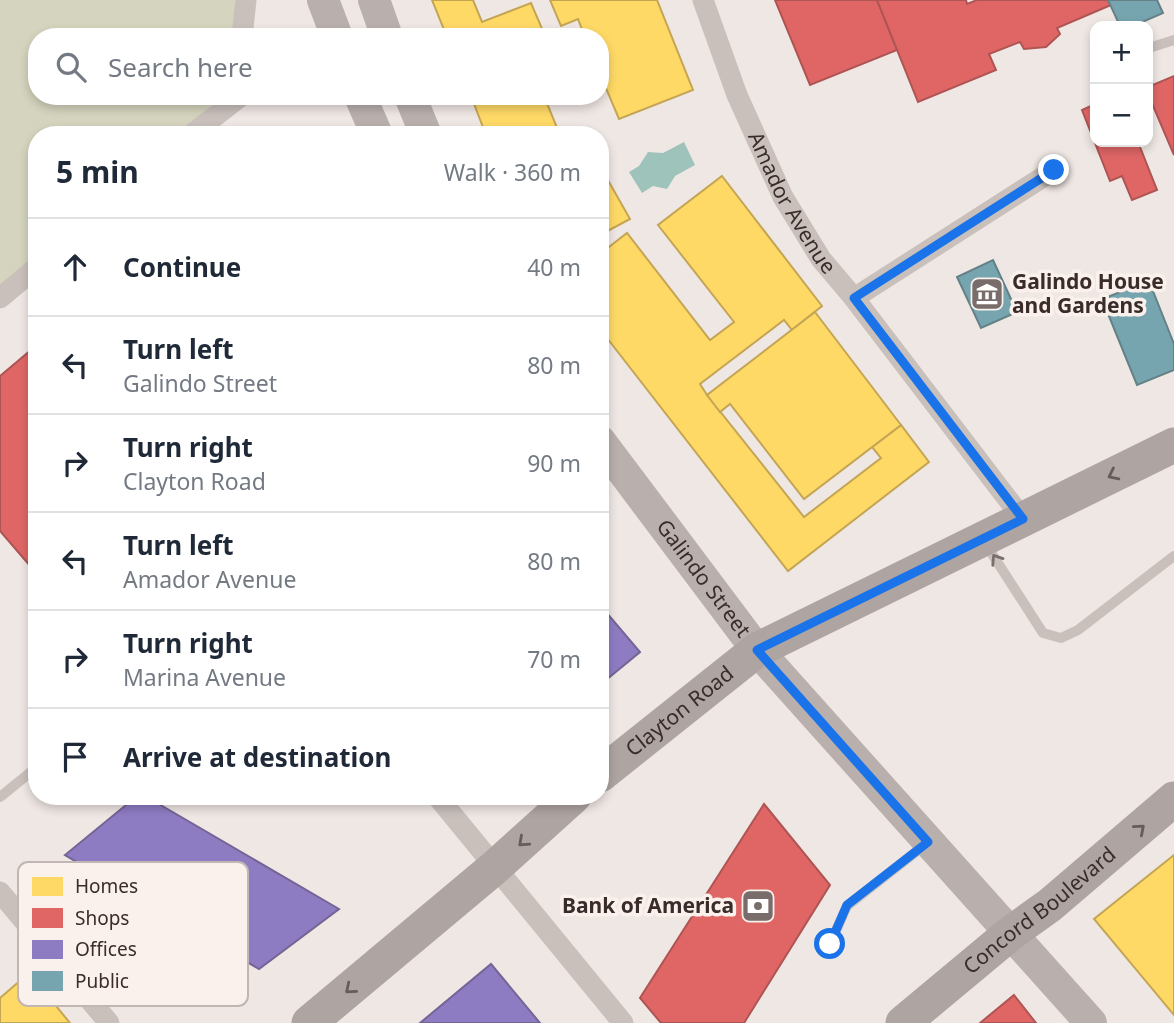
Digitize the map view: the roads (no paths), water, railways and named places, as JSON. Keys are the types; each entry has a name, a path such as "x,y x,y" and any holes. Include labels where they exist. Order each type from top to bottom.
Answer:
{"main road":[{"path":"323,0 334,28"},
{"path":"373,0 384,28"},
{"path":"364,105 373,126"},
{"path":"414,105 422,126"},
{"name":"Clayton Road","path":"609,768 757,650 1174,445"},
{"name":"Galindo Street","path":"609,453 757,650 1091,1023"},
{"name":"Concord Boulevard","path":"903,1023 1011,933 1050,905 1174,799"},
{"path":"309,1023 494,868 564,805"}],"street":[{"path":"243,28 246,0"},
{"name":"Amador Avenue","path":"703,0 737,95 783,197 821,259 854,298 1023,519"},
{"path":"196,126 212,105"},
{"path":"202,126 229,105"},
{"path":"854,298 1054,170"},
{"path":"0,298 28,275"},
{"path":"444,805 622,1023"},
{"path":"0,892 18,914"},
{"path":"95,1006 109,1023"}],"lane":[{"path":"1153,47 1174,40"},
{"path":"982,539 1043,633 1061,638 1078,630 1174,556"},
{"path":"0,797 28,774"},
{"path":"830,944 847,905 928,842"}],"water":[{"path":"684,142 695,165 675,176 667,189 653,186 642,193 629,172 639,166 648,152 663,153"}],"place":[{"name":"Galindo House and Gardens","path":"987,294"},
{"name":"Bank of America","path":"758,906"}]}
